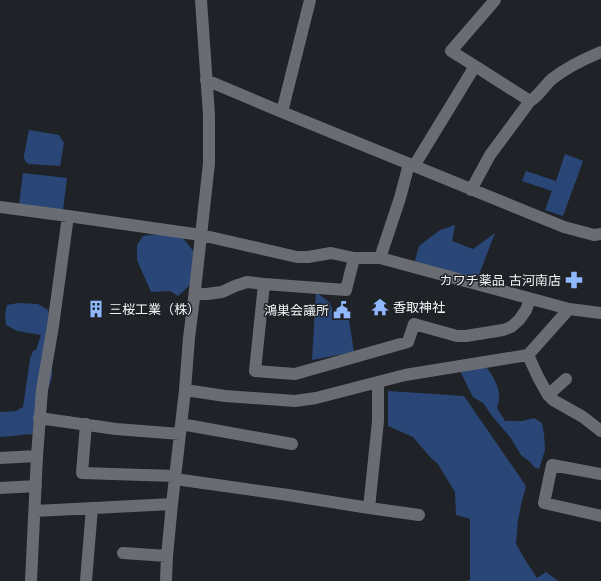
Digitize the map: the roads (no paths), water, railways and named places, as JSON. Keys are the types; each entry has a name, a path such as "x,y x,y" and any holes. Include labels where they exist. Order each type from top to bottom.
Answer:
{"street":[{"path":"166,581 167,556 185,390 189,338 209,163 209,115 201,0"},
{"path":"282,112 310,0"},
{"path":"495,0 452,51 530,101"},
{"path":"471,190 490,155 530,101 534,99 551,80 565,70 601,52"},
{"path":"380,258 412,165 475,66"},
{"path":"206,80 564,227 594,235 601,234"},
{"path":"0,207 201,235 297,257 308,257 331,252 354,258 380,258 569,309 601,313"},
{"path":"31,581 42,390 53,326 68,216"},
{"path":"195,294 222,292 247,282 346,290 354,258"},
{"path":"264,284 255,371 295,374 408,342 414,324 457,336 502,330 511,327 519,320 526,310 530,298"},
{"path":"185,390 225,396 295,401 316,398 405,375 528,355 569,309"},
{"path":"528,355 548,395 553,400 583,417 601,431"},
{"path":"548,395 566,379"},
{"path":"369,508 378,421 378,382"},
{"path":"40,418 116,429 181,429 292,444"},
{"path":"86,424 82,473 175,478 419,515"},
{"path":"0,458 37,456"},
{"path":"601,474 552,465 544,503 601,516"},
{"path":"0,488 36,486"},
{"path":"35,511 172,504"},
{"path":"86,581 92,508"},
{"path":"123,553 167,556"}],"place":[{"name":"カワチ薬品 古河南店","path":"574,280"},
{"name":"香取神社","path":"380,307"},
{"name":"三桜工業（株）","path":"96,309"},
{"name":"鴻巣会議所","path":"342,310"}]}
